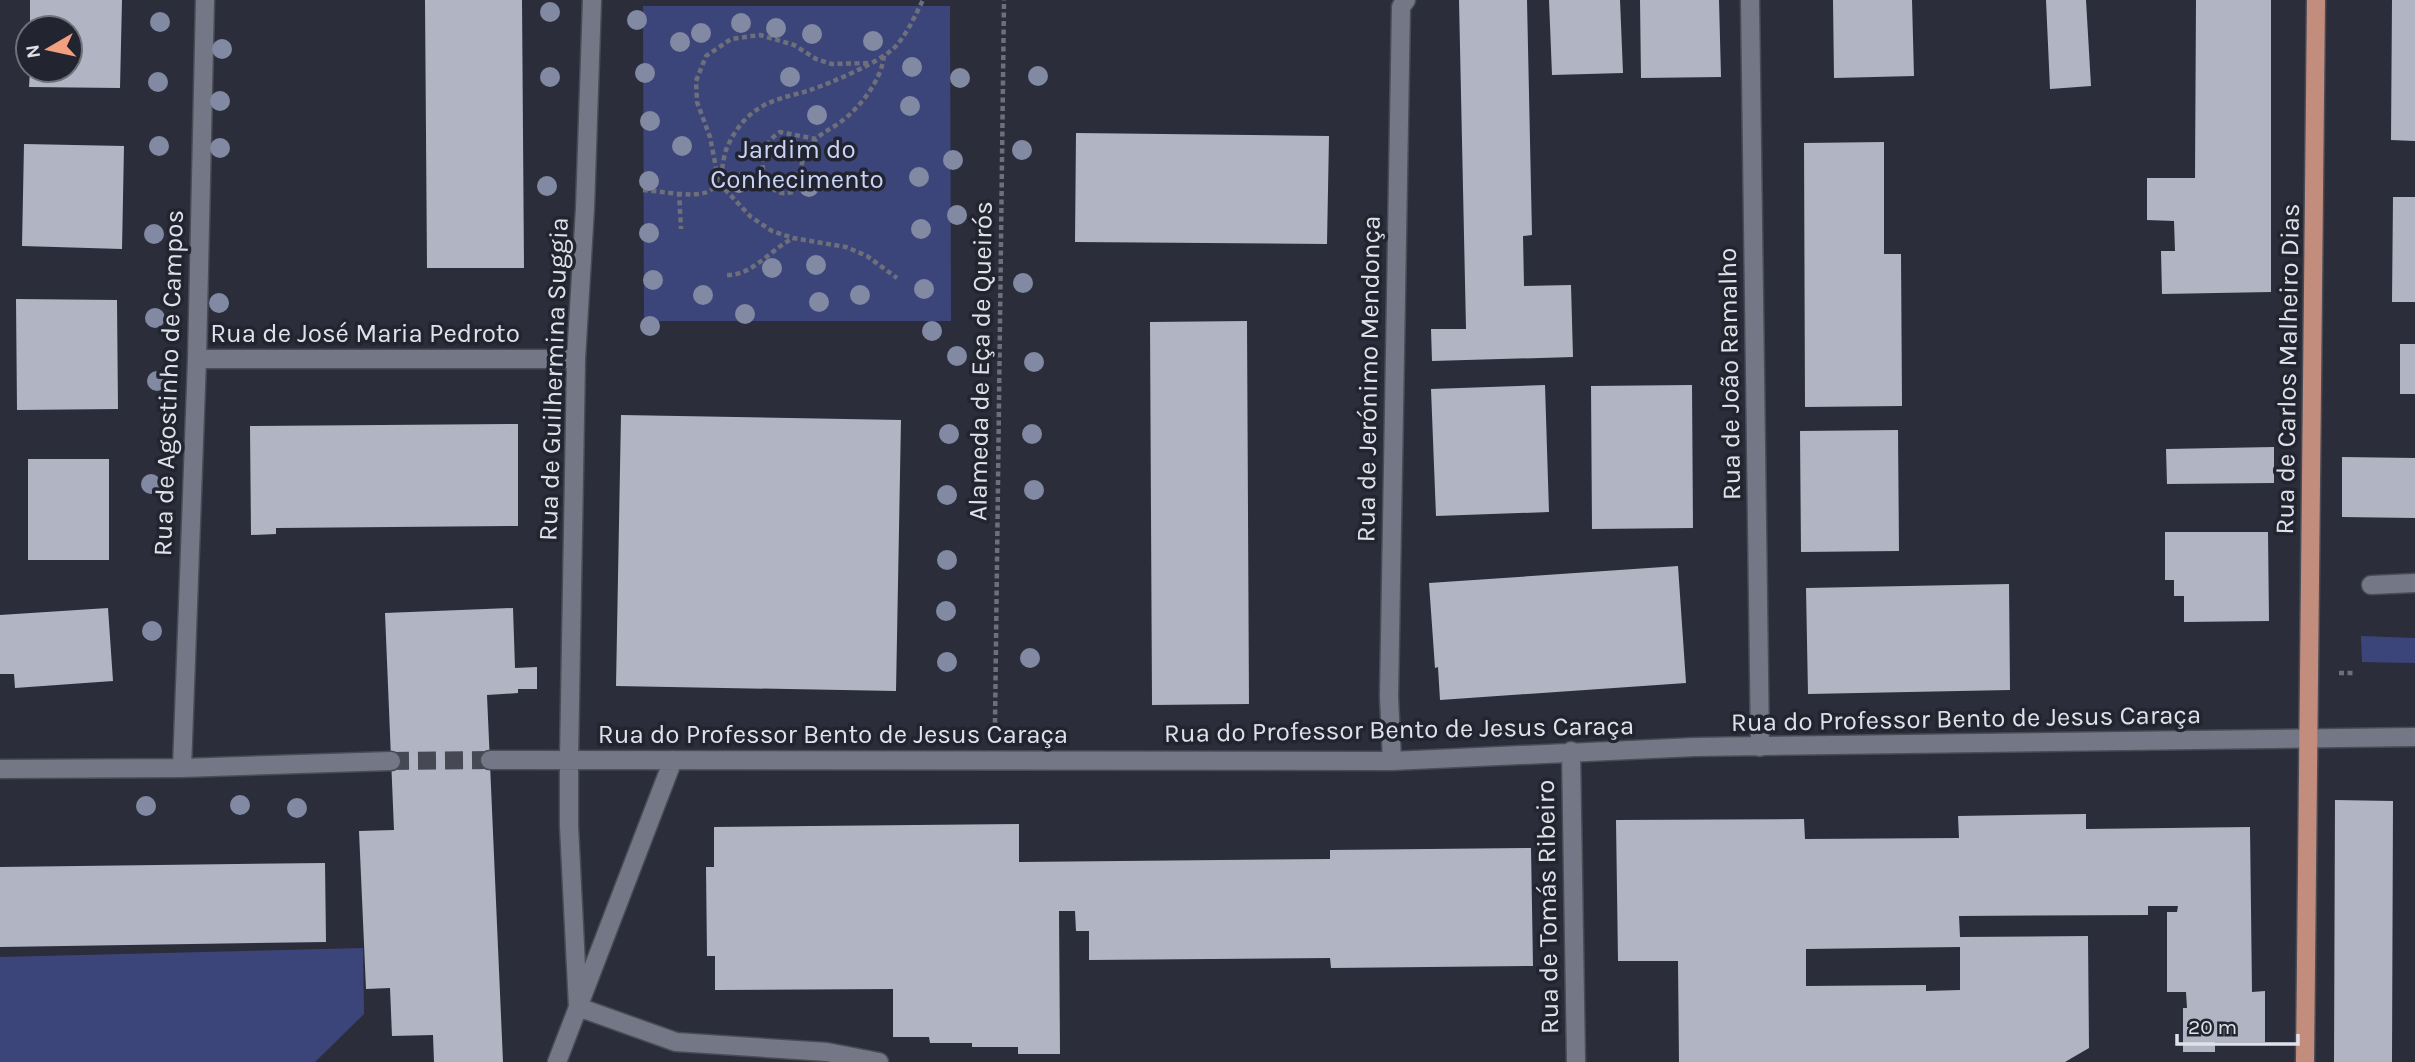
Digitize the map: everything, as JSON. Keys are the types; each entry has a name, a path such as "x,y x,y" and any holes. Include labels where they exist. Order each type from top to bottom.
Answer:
{"main road":[{"name":"Rua de Carlos Malheiro Dias","path":"2305,1062 2316,0"}],"street":[{"name":"Rua de Agostinho de Campos","path":"182,768 197,359 205,0"},
{"name":"Rua de Guilhermina Suggia","path":"578,1007 569,826 569,759 576,359 585,208 592,0"},
{"name":"Rua de Jerónimo Mendonça","path":"1392,761 1389,697 1400,34 1401,7 1406,0"},
{"name":"Rua de João Ramalho","path":"1749,0 1760,747"},
{"name":"Rua de José Maria Pedroto","path":"197,359 576,359"},
{"path":"2371,584 2415,583"},
{"name":"Rua do Professor Bento de Jesus Caraça","path":"490,760 1392,761 1695,747 2415,737"},
{"name":"Rua de Tomás Ribeiro","path":"1571,751 1576,1062"},
{"path":"557,1062 673,760"},
{"path":"0,769 182,768 391,761"},
{"path":"578,1007 676,1042 827,1052 879,1062"}],"path":[{"path":"643,191 690,194 706,192 719,183 725,152 733,136 756,110 776,100 836,80 893,49 907,32 923,0"},
{"name":"Alameda de Eça de Queirós","path":"995,723 1004,0"},
{"path":"868,63 832,64 816,60 794,46 760,35 731,39 706,56 696,80 697,102 710,137 719,183 751,217 772,231 793,238 846,247 867,256 897,278"},
{"path":"816,139 780,132 771,138 762,162 763,173 770,186 779,193 788,194 795,191 804,155 816,139 840,123 861,101 884,63 884,54"},
{"path":"679,192 681,229"},
{"path":"727,275 744,271 793,238"}],"green space":[{"name":"Jardim do Conhecimento","path":"643,6 950,6 951,321 644,321"},
{"path":"2361,636 2415,638 2415,663 2362,662"},
{"path":"363,948 364,1014 315,1062 0,1062 0,957"}],"building":[{"path":"30,0 122,0 120,88 29,87 29,84 84,84 84,14 30,14"},
{"path":"425,0 522,0 524,268 427,268"},
{"path":"1459,0 1527,0 1532,235 1523,236 1524,286 1571,285 1573,357 1432,361 1431,329 1466,329"},
{"path":"1549,0 1620,0 1623,73 1552,75"},
{"path":"1640,0 1719,0 1721,77 1641,78"},
{"path":"1833,0 1912,0 1914,76 1834,78"},
{"path":"2046,0 2086,0 2091,86 2050,89"},
{"path":"2196,0 2271,0 2271,292 2162,294 2161,251 2175,251 2174,221 2147,220 2147,178 2195,178"},
{"path":"2392,0 2415,0 2415,141 2391,140"},
{"path":"1076,133 1329,136 1327,244 1075,242"},
{"path":"1884,142 1884,254 1901,254 1902,406 1805,407 1804,143"},
{"path":"24,144 124,146 122,249 22,246"},
{"path":"2393,197 2415,197 2415,302 2392,302"},
{"path":"16,299 117,300 118,409 17,410"},
{"path":"1247,321 1249,704 1152,705 1150,322"},
{"path":"2400,344 2415,344 2415,394 2400,394"},
{"path":"1545,385 1549,512 1436,516 1431,389"},
{"path":"1692,385 1693,528 1592,529 1591,386"},
{"path":"621,415 901,420 896,691 616,686"},
{"path":"518,424 518,526 276,528 276,534 251,535 250,426"},
{"path":"1898,430 1899,551 1801,552 1800,431"},
{"path":"2274,447 2274,483 2167,484 2166,449"},
{"path":"2342,457 2415,458 2415,518 2342,517"},
{"path":"28,459 109,459 109,560 28,560"},
{"path":"2165,532 2268,532 2269,621 2184,622 2184,596 2174,596 2174,580 2165,580"},
{"path":"1678,566 1686,683 1440,700 1429,583"},
{"path":"2009,584 2010,690 1808,694 1806,588"},
{"path":"108,608 113,681 15,688 14,674 0,674 0,615"},
{"path":"513,608 515,668 537,667 537,689 518,689 518,693 487,695 503,1062 434,1062 433,1035 392,1036 390,988 366,989 359,831 394,830 385,613"},
{"path":"2335,800 2393,801 2392,1062 2334,1062"},
{"path":"2086,814 2086,829 2250,827 2252,992 2265,991 2265,1042 2215,1042 2215,1052 2183,1052 2183,1008 2187,1008 2186,992 2167,992 2167,912 2177,912 2178,906 2148,906 2148,915 1959,916 1960,937 2088,936 2089,1048 2065,1062 1679,1062 1678,961 1618,961 1616,820 1804,819 1805,839 1959,838 1958,816","holes":["1960,947 1960,990 1926,991 1926,985 1806,986 1806,949"]},
{"path":"1019,824 1019,862 1330,859 1330,850 1531,848 1533,966 1331,968 1330,958 1089,960 1089,931 1076,931 1075,911 1059,911 1060,1054 1018,1054 1018,1047 972,1047 972,1043 930,1043 929,1037 893,1037 893,989 715,990 715,956 707,956 706,867 714,867 714,827"},
{"path":"325,863 326,942 0,947 0,867"}],"tunnel":[{"path":"391,761 490,760"}]}
